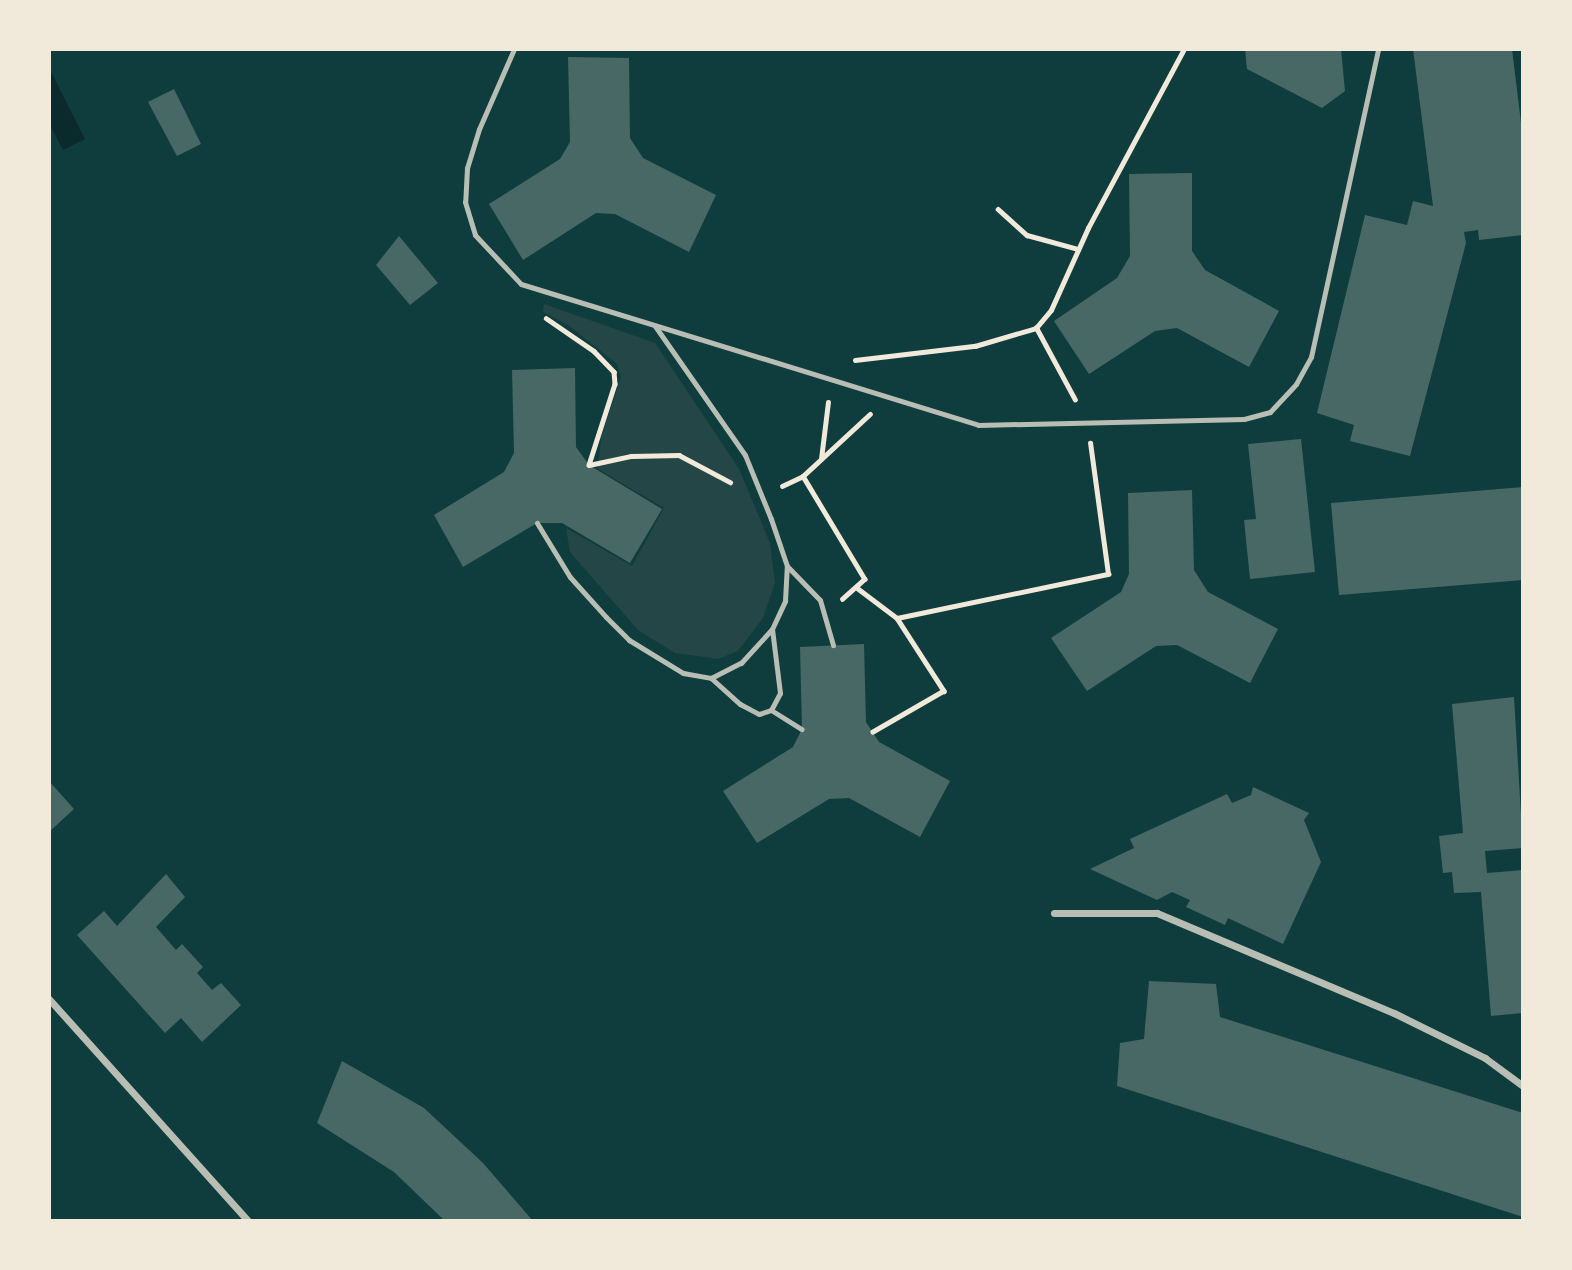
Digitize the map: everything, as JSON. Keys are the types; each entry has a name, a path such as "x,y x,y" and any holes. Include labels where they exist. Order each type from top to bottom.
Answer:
{"street":[{"path":"1054,913 1157,913 1394,1013 1485,1058 1523,1086"},
{"path":"49,999 248,1221"}],"lane":[{"path":"514,49 479,130 467,168 464,202 475,235 521,285 978,425 1244,419 1270,411 1296,384 1311,357 1378,49"},
{"path":"655,326 745,455 787,566 820,600 833,645"},
{"path":"537,523 570,577 629,640 683,673 711,678 740,704 759,714 771,710 780,693 772,629"},
{"path":"711,678 741,663 772,629 785,601 787,566"},
{"path":"771,710 802,729"}],"path":[{"path":"851,360 931,354 1036,328 1051,310 1078,249 1184,49"},
{"path":"998,209 1027,235 1078,249"},
{"path":"521,285 536,311 594,351 614,372 615,384 589,465"},
{"path":"897,618 1108,574 1087,423 1036,328"},
{"path":"821,460 831,380"},
{"path":"803,476 865,579 824,616"},
{"path":"856,587 897,618 944,691 873,732"}],"shaded area":[{"path":"49,68 85,139 63,150 49,123"},
{"path":"544,304 655,343 739,469 770,543 775,583 763,618 738,651 718,659 675,653 638,630 570,552 566,528 632,566 664,508 598,469 601,438 621,377 617,364 568,325 543,312"}],"building":[{"path":"1245,49 1341,49 1345,91 1322,108 1247,69"},
{"path":"1413,49 1512,49 1523,139 1523,235 1479,240 1478,230 1464,232 1466,243 1410,456 1350,441 1354,425 1317,413 1365,215 1407,225 1413,201 1433,206"},
{"path":"568,57 629,58 630,138 643,158 716,195 689,252 615,214 596,213 523,260 489,204 560,159 570,142"},
{"path":"174,89 201,144 177,156 148,102"},
{"path":"1192,173 1192,251 1205,270 1279,311 1249,367 1177,328 1155,331 1089,374 1054,321 1117,278 1130,256 1129,174"},
{"path":"399,236 438,283 410,305 376,265"},
{"path":"575,368 576,447 589,465 662,509 630,563 562,523 537,523 463,567 434,515 504,472 514,453 512,370"},
{"path":"1301,439 1315,572 1250,579 1244,520 1256,519 1248,444"},
{"path":"1523,487 1523,580 1339,595 1331,503"},
{"path":"1192,490 1194,570 1208,592 1278,629 1250,683 1177,645 1156,646 1087,691 1051,638 1121,592 1129,574 1128,493"},
{"path":"864,644 866,722 879,742 950,781 920,837 849,798 829,799 757,843 723,791 793,747 802,729 800,647"},
{"path":"1514,697 1523,848 1485,851 1487,873 1523,870 1523,1013 1491,1016 1481,892 1454,893 1452,872 1443,873 1439,836 1463,833 1452,704"},
{"path":"49,781 74,809 49,832"},
{"path":"1253,787 1309,813 1304,820 1321,862 1283,944 1228,918 1225,925 1186,907 1190,900 1172,892 1157,900 1090,869 1134,848 1130,839 1227,794 1232,803 1251,795"},
{"path":"166,874 185,897 156,927 176,950 182,944 203,967 197,973 212,990 221,983 241,1005 202,1042 181,1018 165,1033 77,935 104,911 117,926"},
{"path":"1149,981 1216,984 1220,1017 1523,1113 1523,1217 1117,1086 1120,1043 1144,1039"},
{"path":"342,1061 424,1108 483,1163 533,1221 445,1221 394,1172 317,1123"}]}
